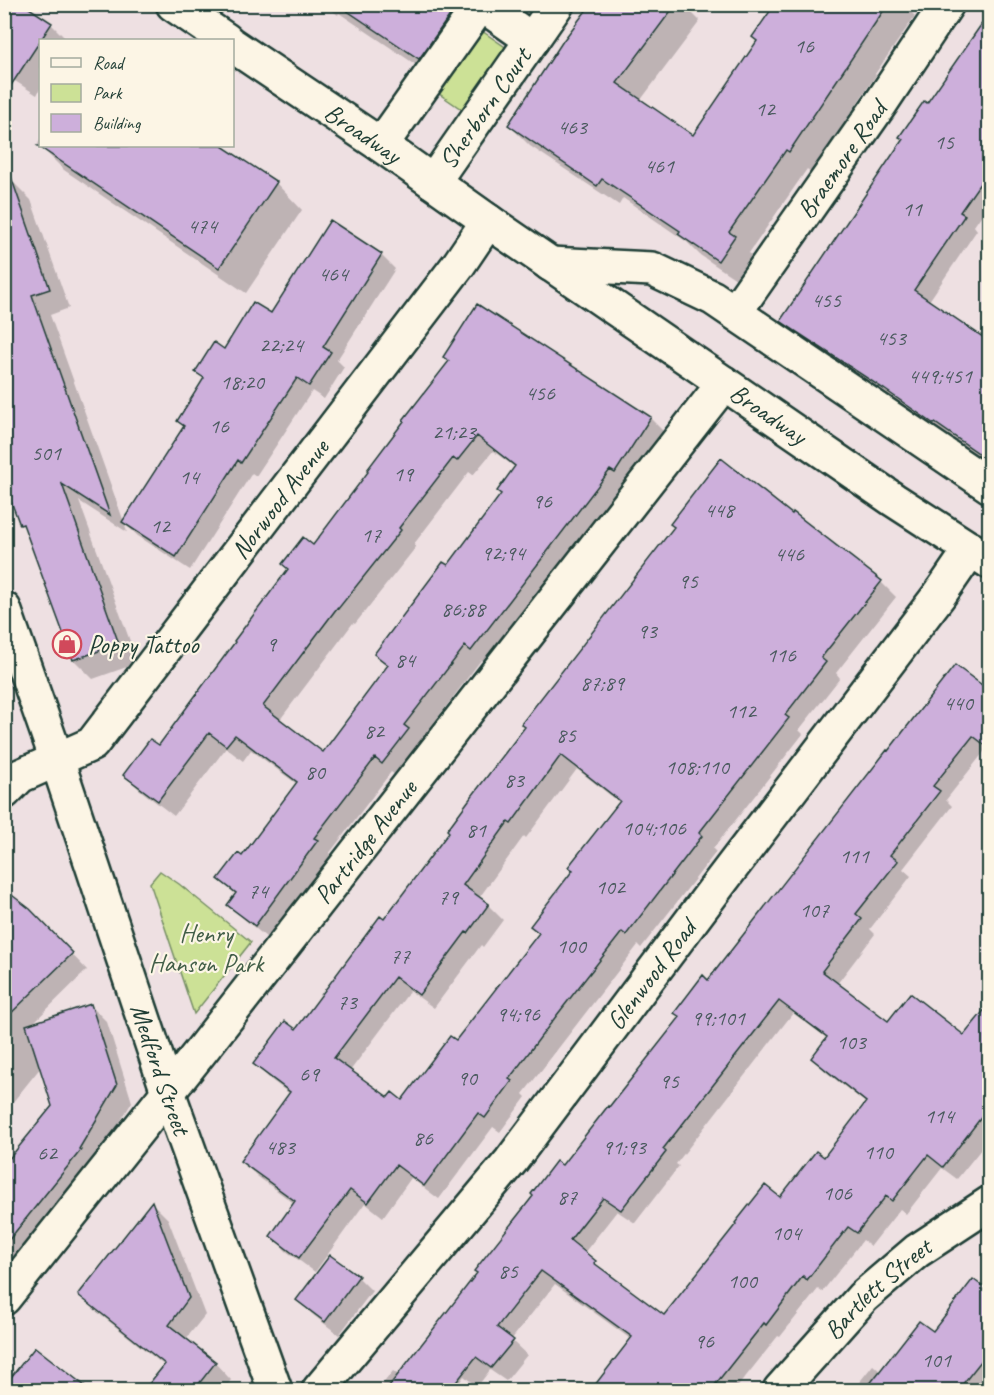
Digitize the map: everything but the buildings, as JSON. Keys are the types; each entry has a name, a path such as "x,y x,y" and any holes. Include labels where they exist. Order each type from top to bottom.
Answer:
{"street":[{"path":"174,4 225,39"},
{"path":"381,146 481,4 532,40"},
{"name":"Sherborn Court","path":"433,182 557,4"},
{"name":"Braemore Road","path":"735,312 947,4"},
{"name":"Broadway","path":"234,46 894,500 980,555"},
{"name":"Norwood Avenue","path":"4,792 20,776 92,744 459,264 488,221"},
{"path":"550,264 652,269 713,298 990,486"},
{"name":"Partridge Avenue","path":"4,1298 724,383"},
{"name":"Glenwood Road","path":"319,1390 511,1161 940,594 980,555"},
{"name":"Medford Street","path":"4,609 168,1092 275,1390"},
{"name":"Bartlett Street","path":"780,1390 863,1297 917,1251 990,1203"}],"green space":[{"path":"479,29 511,51 467,113 435,91"},
{"name":"Henry Hanson Park","path":"160,871 251,942 194,1014 150,883"}],"place":[{"name":"Poppy Tattoo","path":"67,644"}]}
